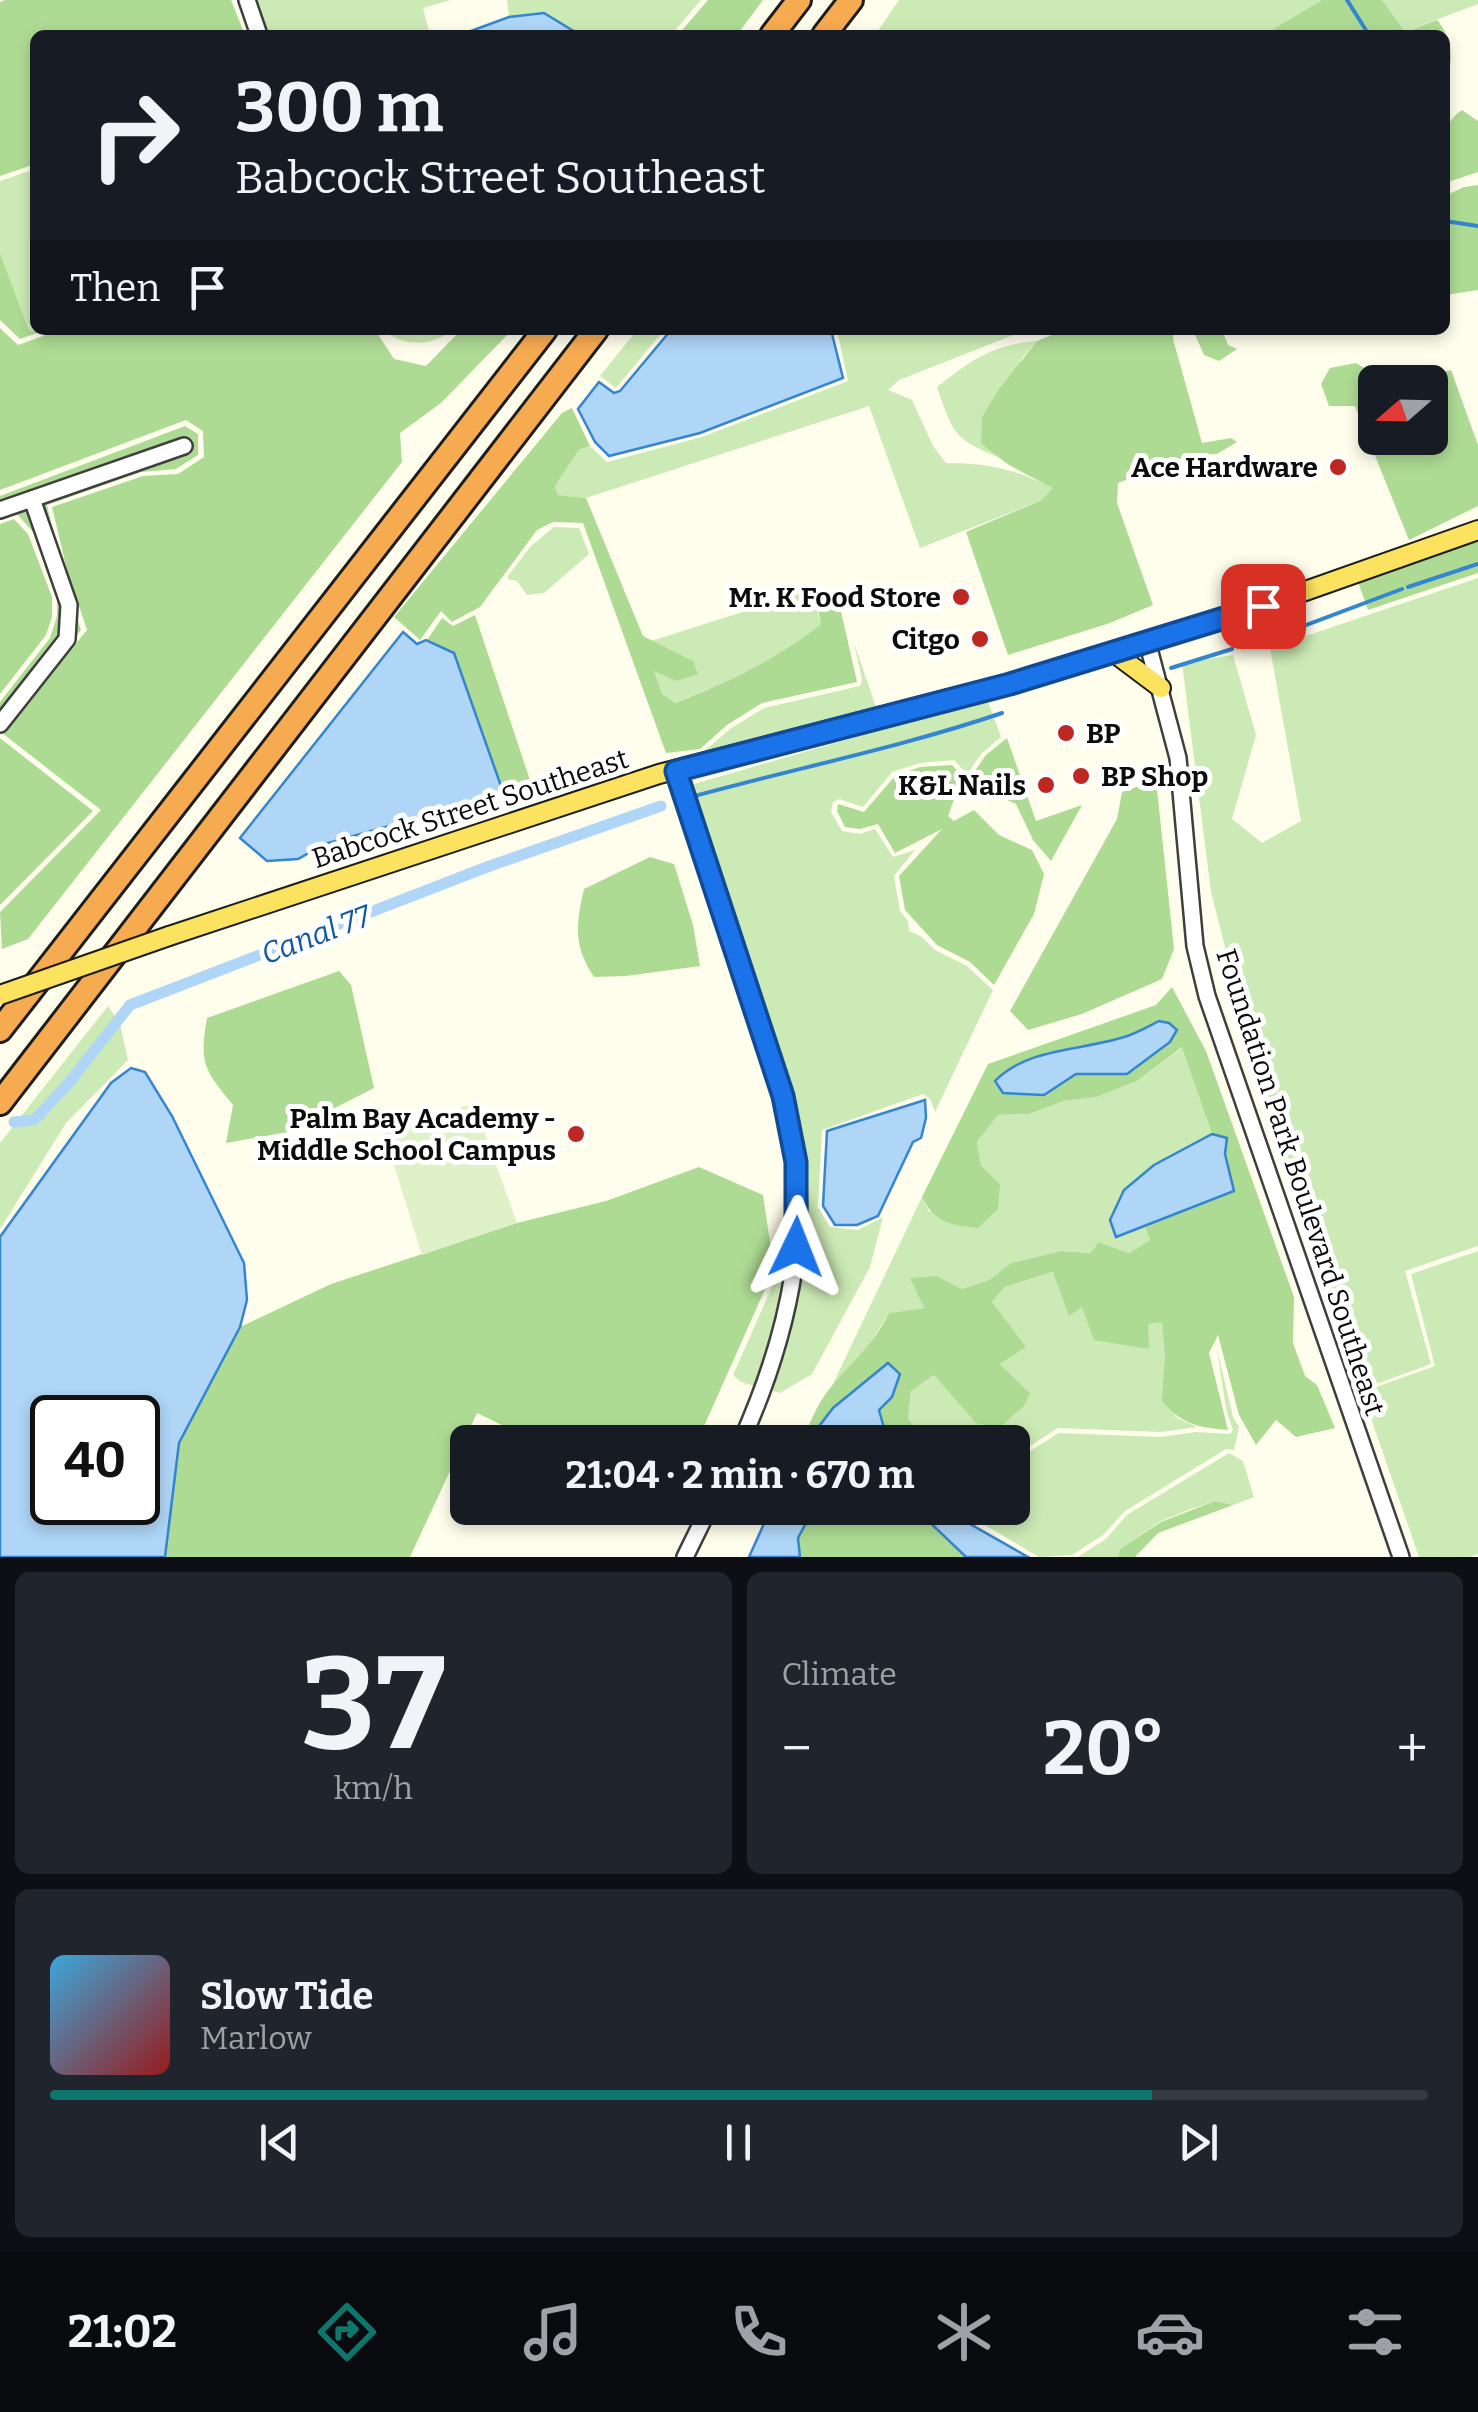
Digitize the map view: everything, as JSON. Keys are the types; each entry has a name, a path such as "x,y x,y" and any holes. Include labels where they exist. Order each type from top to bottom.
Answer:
{"highway":[{"path":"776,30 799,0"},
{"path":"828,30 851,0"},
{"path":"0,1030 541,335"},
{"path":"0,1103 592,335"}],"main road":[{"name":"Babcock Street Southeast","path":"0,996 169,936 676,771 940,703 1113,652 1263,606 1478,530"},
{"path":"1113,652 1161,688"}],"street":[{"path":"247,0 257,30"},
{"path":"0,510 184,446"},
{"path":"0,724 67,639 69,604 32,499"},
{"name":"Foundation Park Boulevard Southeast","path":"1147,641 1178,758 1195,946 1207,996 1401,1557"},
{"path":"676,771 766,1040 783,1096 796,1162 796,1247 788,1306 768,1379 748,1425"},
{"path":"685,1557 701,1525"}],"green space":[{"path":"231,0 243,30 30,30 30,166 0,176 0,2"},
{"path":"237,0 451,0 423,8 429,30 248,30"},
{"path":"507,0 701,0 675,30 572,30 544,13 509,17"},
{"path":"708,0 763,0 741,30 682,30"},
{"path":"899,0 1322,0 1271,30 878,30"},
{"path":"1322,0 1382,0 1404,30 1271,30"},
{"path":"1382,0 1478,0 1478,4 1403,30"},
{"path":"1437,20 1443,30 1410,30"},
{"path":"1462,110 1478,121 1478,172 1450,181 1450,123"},
{"path":"30,171 29,332 0,253 0,181"},
{"path":"1478,185 1478,290 1450,294 1450,194"},
{"path":"0,253 32,335 20,339 0,320"},
{"path":"0,328 18,345 46,335 378,335 394,359 426,366 456,335 507,335 441,403 400,433 402,462 28,939 2,949 0,912 101,810 2,733 87,630 52,507 143,476 178,474 204,457 203,431 186,420 0,490"},
{"path":"391,335 444,335 427,342 400,340"},
{"path":"633,335 660,335 616,388 600,376"},
{"path":"838,335 1013,335 899,380 888,390 912,400 933,446 946,463 1000,468 1052,488 1042,500 920,548 869,406 586,498 558,495 555,486 579,450 590,446 607,462 702,437 848,381"},
{"path":"1052,335 1173,335 1202,443 1231,438 1237,442 1217,454 1190,455 1118,483 1117,503 1153,605 1008,655 966,532 1042,500 1052,488 1009,465 981,444 982,417 1037,341"},
{"path":"1195,335 1224,335 1228,345 1237,349 1219,361 1204,355"},
{"path":"1037,341 1022,358 981,444 998,457 956,432 937,387 983,355"},
{"path":"1359,365 1358,413 1355,406 1329,406 1321,384 1330,368"},
{"path":"1451,370 1478,445 1478,506 1409,540 1375,455 1448,455"},
{"path":"572,408 590,446 579,450 555,486 558,495 586,498 643,636 693,661 698,674 676,681 654,671 662,694 675,703 751,669 821,624 817,603 838,598 857,682 762,703 727,725 700,749 666,753 583,523 553,522 537,530 480,607 452,622 441,611 420,640 394,617 562,413"},
{"path":"185,426 198,434 198,455 176,469 141,472 47,505 62,572 81,630 0,727 0,702 50,638 57,616 57,595 33,532 17,514 0,518 0,496"},
{"path":"14,519 28,534 52,597 52,617 46,635 0,694 0,524"},
{"path":"554,527 579,528 589,554 544,593 527,595 508,576 530,547"},
{"path":"1478,536 1478,573 1368,610 1357,579"},
{"path":"1478,578 1478,1246 1405,1271 1431,1364 1365,1388 1261,1089 1211,892 1182,663 1233,655 1256,735 1232,819 1262,843 1301,821 1270,648"},
{"path":"812,590 821,624 804,637 751,669 694,695 674,703 662,694 653,670 665,649 651,641"},
{"path":"475,615 532,786 500,795 501,786 454,653 427,640 442,618 453,626"},
{"path":"854,643 878,713 682,763 680,756 702,753 764,708 860,686"},
{"path":"987,699 1001,737 982,753 967,774 954,760 920,763 892,772 863,807 839,799 833,802 831,812 842,831 860,834 875,829 893,857 915,850 894,876 900,911 908,921 909,931 967,966 993,990 935,1112 930,1099 923,1094 822,1130 818,1207 830,1227 858,1230 883,1217 870,1267 812,1374 780,1393 770,1390 794,1306 802,1162 687,786"},
{"path":"0,738 93,811 0,905"},
{"path":"1007,738 1036,821 1082,805 1051,861 1033,840 1016,804 967,782 986,755"},
{"path":"952,765 962,777 948,816 954,821 974,810 999,835 1032,850 1044,874 1034,914 994,985 970,962 937,945 905,910 899,876 942,829 895,853 878,824 860,829 845,827 837,811 838,804 864,812 895,776 920,767"},
{"path":"1156,780 1174,949 1162,979 1082,1014 1028,1030 1010,1011 1117,819 1122,792"},
{"path":"650,857 674,864 693,925 700,966 594,977 579,945 584,889"},
{"path":"339,971 351,985 374,1088 288,1132 226,1143 233,1105 206,1065 207,1018"},
{"path":"1172,987 1206,1051 1294,1297 1293,1343 1305,1376 1317,1385 1335,1428 1296,1437 1276,1420 1256,1445 1239,1415 1218,1335 1209,1353 1228,1430 1184,1420 1162,1401 1162,1322 1148,1324 1149,1349 1094,1340 1082,1307 1069,1316 1053,1272 1005,1287 992,1302 1026,1347 1000,1364 1030,1393 1024,1406 1002,1425 976,1423 934,1375 911,1391 908,1419 913,1425 883,1425 879,1410 892,1397 833,1408 820,1425 809,1425 826,1393 869,1344 889,1313 924,1308 910,1278 937,1276 962,1289 989,1280 1011,1263 1061,1251 1090,1253 1099,1242 1129,1253 1150,1240 1145,1226 1234,1191 1225,1154 1227,1138 1212,1134 1182,1047 1137,1081 1097,1097 1064,1101 1029,1114 998,1115 977,1142 981,1165 1000,1184 998,1209 978,1228 945,1221 932,1212 922,1197 988,1064 1156,1005"},
{"path":"108,1006 120,1024 128,1060 66,1123 0,1229 0,1143"},
{"path":"1183,1047 1212,1134 1154,1165 1117,1237 1145,1226 1150,1240 1129,1253 1099,1242 1090,1253 1061,1251 1011,1263 989,1280 962,1289 937,1276 911,1279 924,1308 889,1313 863,1355 832,1386 922,1197 929,1212 1000,1184 981,1165 977,1142 998,1115 1029,1114 1064,1101 1097,1097 1137,1081"},
{"path":"474,1103 517,1223 422,1255 384,1133"},
{"path":"699,1167 763,1195 774,1269 705,1425 502,1425 477,1413 471,1425 450,1425 450,1471 410,1557 165,1557 178,1443 240,1327 331,1284 517,1223 606,1201"},
{"path":"791,1220 782,1305 758,1387 733,1375 779,1271 778,1258 784,1256"},
{"path":"1478,1251 1478,1554 1419,1557 1362,1392 1435,1366 1411,1274"},
{"path":"1054,1272 1069,1315 1081,1307 1148,1349 1148,1324 1163,1321 1175,1417 1197,1427 1161,1432 1058,1428 1030,1446 1030,1425 915,1425 908,1419 911,1391 934,1375 1030,1393 1000,1364 1025,1347 992,1302 1005,1287"},
{"path":"1217,1349 1233,1417 1239,1427 1234,1450 1226,1449 1125,1511 1103,1535 1072,1555 1039,1557 985,1525 1030,1525 1030,1451 1059,1433 1160,1437 1197,1432 1230,1434 1233,1430"},
{"path":"1229,1453 1243,1461 1254,1497 1233,1505 1215,1501 1161,1521 1120,1549 1118,1557 1078,1557 1106,1539 1127,1515"},
{"path":"1215,1501 1233,1505 1158,1533 1135,1557 1118,1557 1120,1549 1161,1522"},
{"path":"805,1525 933,1525 966,1557 800,1557 798,1538"}],"water":[{"path":"544,13 572,30 474,30 509,17"},
{"path":"667,335 832,335 843,378 700,433 609,456 595,442 578,409 599,382 614,393 620,391"},
{"path":"403,632 417,644 426,640 454,653 501,786 500,795 325,844 298,859 267,861 240,838"},
{"path":"1159,1021 1177,1030 1170,1042 1127,1074 1076,1074 1044,1095 1003,1093 995,1081 1024,1061 1113,1040"},
{"path":"131,1068 145,1072 172,1116 244,1263 247,1300 240,1327 179,1443 165,1557 0,1557 0,1237 111,1083"},
{"path":"925,1100 921,1138 913,1142 878,1216 857,1225 835,1225 823,1206 827,1131"},
{"path":"1212,1134 1227,1138 1225,1154 1234,1191 1116,1237 1110,1220 1124,1190 1154,1165"},
{"path":"888,1363 900,1374 892,1397 879,1410 883,1425 820,1425 833,1408"},
{"path":"763,1525 805,1525 798,1538 800,1557 749,1557"},
{"path":"933,1525 972,1525 1028,1557 966,1557"}],"waterway":[{"path":"1347,0 1366,30"},
{"path":"1450,222 1478,226"},
{"path":"1408,587 1478,564"},
{"path":"1261,642 1402,589"},
{"path":"1171,668 1232,649"},
{"path":"695,796 888,747 1002,713"},
{"name":"Canal 77","path":"14,1122 34,1120 68,1084 130,1005 487,867 661,806"}],"place":[{"name":"Ace Hardware","path":"1338,467"},
{"name":"Mr. K Food Store","path":"961,597"},
{"name":"Citgo","path":"980,639"},
{"name":"BP","path":"1066,733"},
{"name":"BP Shop","path":"1081,776"},
{"name":"K&L Nails","path":"1046,785"},
{"name":"Palm Bay Academy - Middle School Campus","path":"576,1134"}],"route":[{"path":"796,1247 796,1162 783,1096 676,771 1010,684 1263,606"}]}
